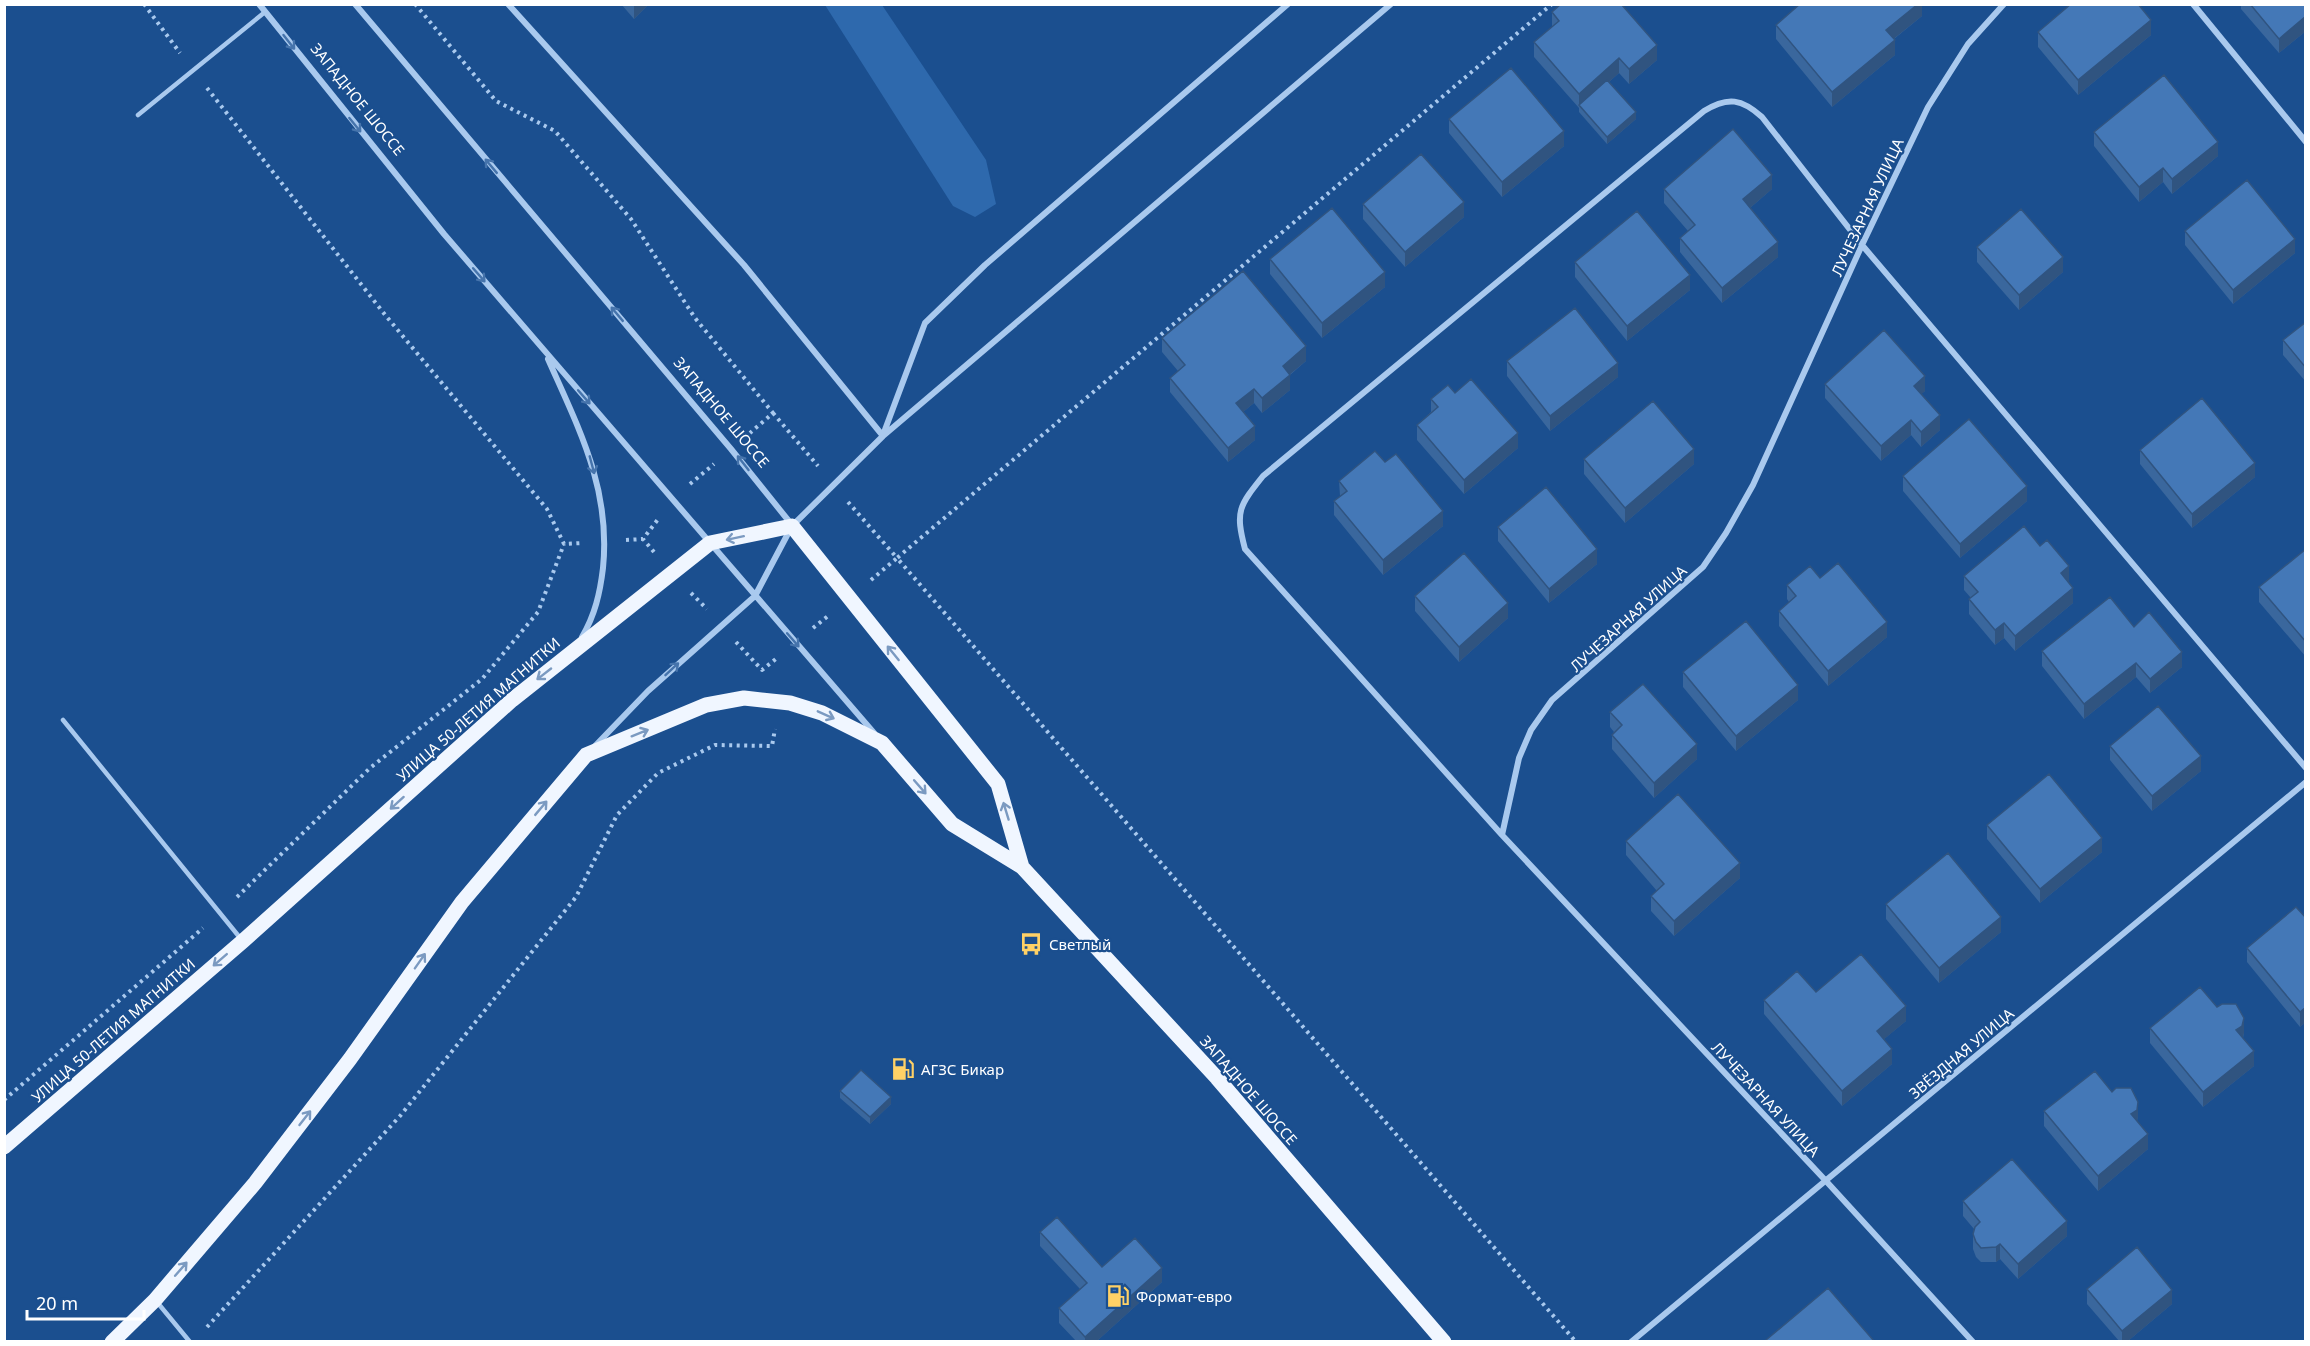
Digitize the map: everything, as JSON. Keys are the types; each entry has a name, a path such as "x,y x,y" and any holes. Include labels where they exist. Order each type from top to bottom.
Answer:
{"main road":[{"name":"УЛИЦА 50-ЛЕТИЯ МАГНИТКИ","path":"4,1147 243,941 512,700 673,572 710,543 792,526"},
{"name":"ЗАПАДНОЕ ШОССЕ","path":"792,526 998,784 1022,867"},
{"path":"112,1341 155,1300 255,1183 350,1059 462,902 586,755 705,705 744,699 790,703 822,713 882,743"},
{"name":"ЗАПАДНОЕ ШОССЕ","path":"882,743 952,824 1022,867 1217,1078 1444,1341"}],"street":[{"name":"ЗАПАДНОЕ ШОССЕ","path":"259,4 444,234 882,743"},
{"name":"ЗАПАДНОЕ ШОССЕ","path":"355,4 731,449 792,526"},
{"path":"508,4 744,264 883,436"},
{"path":"883,436 925,323 985,265 1288,4"},
{"path":"586,755 648,691 755,596 792,526 883,436 1391,4"},
{"name":"ЛУЧЕЗАРНАЯ УЛИЦА","path":"1973,1341 1502,835 1519,758 1531,730 1552,700 1702,567 1726,533 1753,485 1862,245 1928,107 1968,44 2004,4"},
{"path":"2193,4 2306,142"},
{"path":"1502,835 1245,549 1238,523 1244,500 1263,476 1704,111 1718,103 1736,101 1750,106 1762,117 1862,245 2306,768"},
{"name":"ЗАПАДНОЕ ШОССЕ","path":"546,352 588,450 602,500 604,542 600,593 591,622 576,649"},
{"name":"ЗВЁЗДНАЯ УЛИЦА","path":"1631,1341 2306,782"}],"lane":[{"path":"138,115 265,12"},
{"path":"63,720 243,941"},
{"path":"155,1300 190,1341"}],"path":[{"path":"4,1100 220,913 370,768 482,679 538,612 564,544 547,509 386,316 144,4"},
{"path":"415,4 496,101 555,131 632,219 695,318 773,413 1576,1341"},
{"path":"762,670 1552,4"},
{"path":"564,544 643,539 672,499 773,413"},
{"path":"204,1330 400,1116 576,897 616,815 658,773 715,745 772,746 782,683 762,670 643,539"}],"shaded area":[{"path":"825,5 882,5 986,160 996,204 975,217 953,206"}],"building":[{"path":"1561,4 1621,4 1657,45 1629,69 1619,58 1579,94 1534,42 1559,21 1552,12"},
{"path":"1800,4 1918,4 1886,30 1895,40 1832,92 1776,25"},
{"path":"2071,4 2138,4 2151,20 2078,80 2038,32"},
{"path":"2250,4 2306,4 2306,16 2279,39"},
{"path":"1511,68 1564,131 1502,182 1449,119"},
{"path":"2164,75 2218,142 2172,179 2163,168 2139,187 2094,132"},
{"path":"1607,80 1636,112 1607,137 1579,105"},
{"path":"1733,129 1772,175 1743,199 1778,242 1722,288 1680,238 1695,225 1664,189"},
{"path":"1421,154 1464,202 1405,252 1363,204"},
{"path":"2247,180 2295,239 2233,290 2185,231"},
{"path":"1332,208 1385,272 1322,323 1270,259"},
{"path":"2021,209 2063,257 2019,295 1977,247"},
{"path":"1637,211 1690,275 1627,326 1575,262"},
{"path":"1243,271 1306,346 1283,366 1290,375 1262,398 1254,389 1236,403 1255,426 1228,448 1170,378 1185,365 1162,338"},
{"path":"1575,308 1618,363 1550,416 1507,361"},
{"path":"2306,322 2306,368 2283,340"},
{"path":"1884,330 1925,376 1914,386 1940,415 1921,432 1911,420 1881,446 1825,384"},
{"path":"1471,379 1518,433 1464,480 1417,425 1438,407 1431,399 1448,385 1455,393"},
{"path":"2202,398 2255,463 2192,514 2140,450"},
{"path":"1653,401 1694,449 1625,508 1584,459"},
{"path":"1969,419 2027,486 1960,544 1903,476"},
{"path":"1375,451 1385,462 1396,454 1443,511 1383,560 1334,501 1347,491 1339,481"},
{"path":"1546,487 1597,549 1549,589 1498,527"},
{"path":"2024,526 2040,546 2047,540 2069,566 2061,573 2073,588 2015,636 2004,623 1995,630 1969,599 1978,592 1964,576"},
{"path":"2306,549 2306,642 2259,587"},
{"path":"1464,553 1508,603 1459,647 1415,596"},
{"path":"1838,563 1887,622 1828,671 1779,611 1796,596 1787,585 1810,566 1820,578"},
{"path":"2110,597 2134,627 2149,612 2182,652 2150,679 2136,663 2084,704 2042,651"},
{"path":"1746,621 1798,685 1736,736 1683,672"},
{"path":"1643,684 1697,744 1654,783 1612,735 1622,725 1610,712"},
{"path":"2158,706 2201,756 2152,796 2110,746"},
{"path":"2049,774 2102,838 2040,889 1987,825"},
{"path":"1678,794 1740,863 1674,921 1651,896 1664,884 1626,841"},
{"path":"1948,853 2001,917 1939,968 1886,904"},
{"path":"2296,907 2306,918 2306,1007 2300,1012 2247,948"},
{"path":"1861,954 1906,1006 1877,1031 1892,1049 1842,1091 1764,1000 1797,971 1816,992"},
{"path":"2200,987 2217,1007 2222,1004 2236,1004 2244,1018 2242,1026 2236,1030 2254,1051 2203,1092 2150,1028"},
{"path":"861,1070 891,1097 870,1117 840,1091"},
{"path":"2095,1071 2112,1092 2116,1088 2131,1088 2138,1102 2137,1110 2131,1114 2148,1134 2098,1176 2044,1111"},
{"path":"2012,1159 2067,1221 2018,1264 2000,1244 1996,1247 1981,1248 1973,1234 1980,1222 1963,1201"},
{"path":"1057,1217 1102,1267 1135,1238 1162,1268 1085,1337 1059,1308 1087,1283 1040,1232"},
{"path":"2137,1247 2172,1290 2122,1331 2087,1289"},
{"path":"1828,1288 1874,1341 1766,1340"}],"place":[{"name":"Светлый","path":"1031,944"},
{"name":"АГЗС Бикар","path":"903,1069"},
{"name":"Формат-евро","path":"1118,1296"}]}
